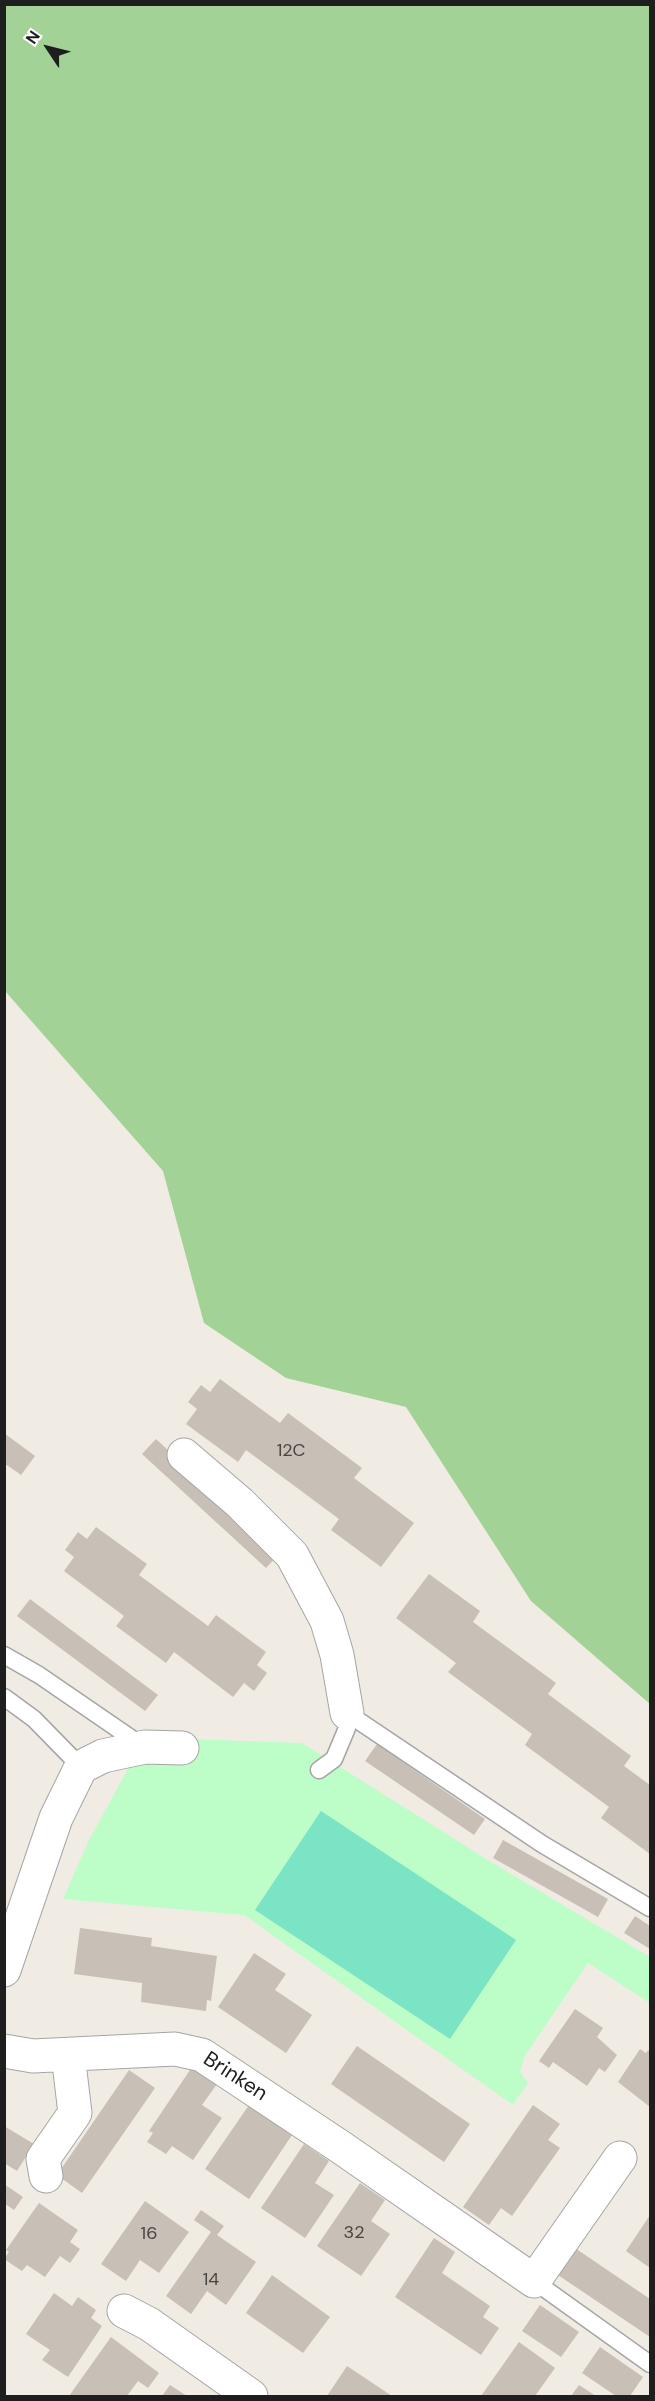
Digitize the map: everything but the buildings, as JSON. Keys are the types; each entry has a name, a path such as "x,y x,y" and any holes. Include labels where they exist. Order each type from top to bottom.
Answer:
{"street":[{"path":"184,1455 240,1503 292,1555 327,1621 337,1655 347,1713"},
{"path":"4,1970 56,1818 81,1767 103,1756 145,1747 182,1748"},
{"name":"Brinken","path":"4,2051 33,2056 175,2049 202,2055 433,2210 534,2281"},
{"path":"46,2176 43,2159 75,2114 68,2055"},
{"path":"534,2281 620,2158"},
{"path":"124,2311 148,2324 251,2397"}],"lane":[{"path":"4,1655 39,1675 145,1747"},
{"path":"4,1697 34,1719 81,1767"},
{"path":"319,1770 334,1759 347,1728 347,1713"},
{"path":"347,1713 542,1844 651,1908"},
{"path":"534,2281 651,2364"}],"green space":[{"path":"4,5 650,5 650,1704 531,1601 406,1407 286,1378 204,1323 163,1171 5,991"},
{"path":"157,1738 302,1743 491,1862 650,1957 650,2003 588,1963 524,2057 520,2072 528,2083 513,2105 244,1915 63,1899 89,1840 129,1767"},
{"path":"321,1811 516,1940 450,2039 255,1910"}]}
